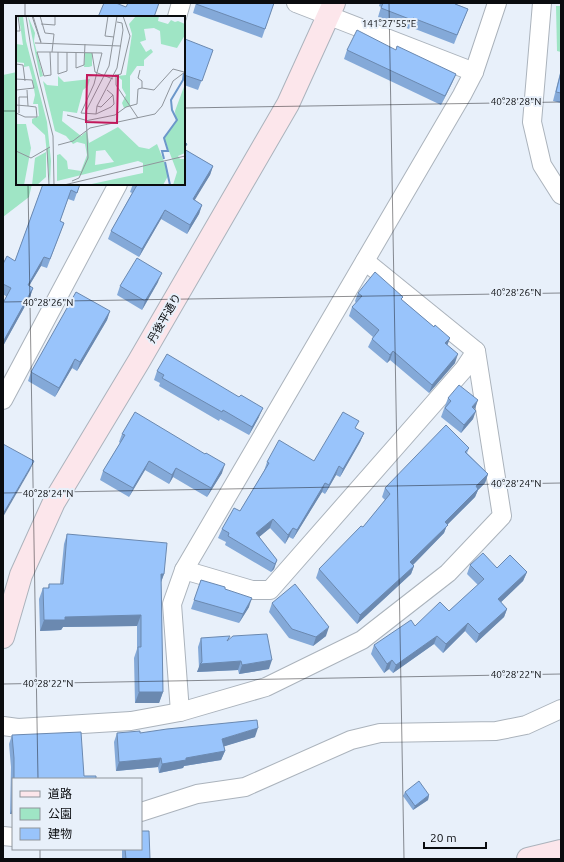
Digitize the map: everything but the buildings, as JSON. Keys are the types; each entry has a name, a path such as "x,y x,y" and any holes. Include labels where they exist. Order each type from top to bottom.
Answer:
{"street":[{"path":"177,16 181,3"},
{"path":"296,3 332,10 474,72"},
{"path":"180,712 172,604 184,570 474,72 497,3"},
{"path":"542,3 532,122 542,165 561,195"},
{"name":"丹後平通り","path":"3,637 21,575 54,502 139,361 288,104 332,10"},
{"path":"3,400 117,185"},
{"path":"3,726 18,728 131,721 180,712 266,687 362,640 448,573 502,516 476,351 365,261"},
{"path":"184,570 252,590 270,590 464,369 476,351"},
{"path":"142,812 197,794 245,787 351,740 380,733 496,731 526,725 561,709"},
{"path":"528,859 561,851"}],"green space":[{"path":"556,6 561,6 561,52 557,51"},
{"path":"16,72 16,185 32,185 29,197 3,217 3,75"}]}
